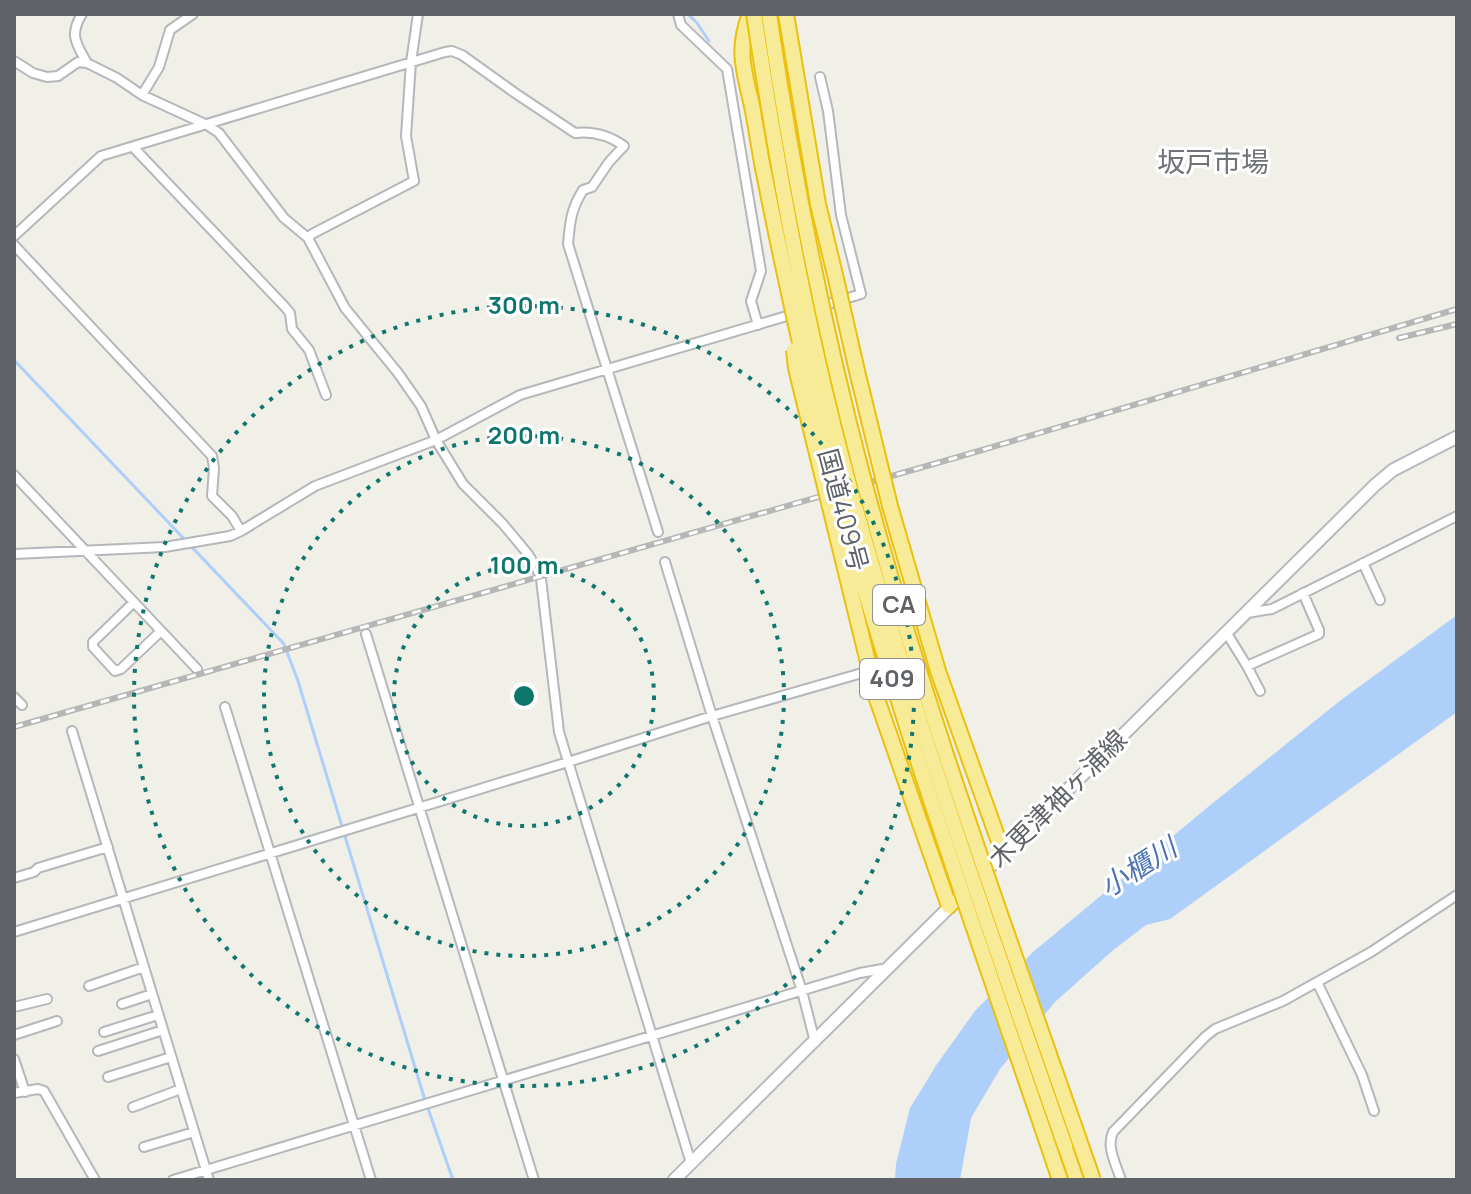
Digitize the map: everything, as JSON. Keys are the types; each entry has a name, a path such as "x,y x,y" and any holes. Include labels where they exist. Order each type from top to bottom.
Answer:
{"highway":[{"name":"国道409号","path":"752,14 741,45 744,76 787,288 835,485 895,690 1060,1180"},
{"name":"CA","path":"752,14 798,268 848,479 968,870 1077,1180"},
{"name":"CA","path":"769,14 795,177 816,281 866,488 940,736 1093,1180"},
{"name":"国道409号","path":"752,105 752,74 779,34 786,14"},
{"path":"786,14 818,204 890,506 938,671 1003,853"},
{"path":"787,288 796,368 877,699 949,906"}],"main road":[{"name":"木更津袖ヶ浦線","path":"674,1180 1375,485 1393,470 1457,437"}],"street":[{"path":"82,14 74,37 87,63"},
{"path":"142,95 159,67 170,30 193,14"},
{"path":"308,238 414,181 406,136 418,14"},
{"path":"678,14 681,25 727,69 761,271 751,301 758,325"},
{"path":"14,236 101,156 445,52 462,55 575,133 604,136 624,146 592,187 583,190 578,197 570,214 568,244 658,532"},
{"path":"14,61 33,73 47,77 58,76 78,62 87,63 142,95 219,133 284,218 308,238 345,308 421,406 436,440 463,484 528,554 541,579 559,732 691,1163"},
{"path":"14,554 165,547 230,536 315,486 436,440 520,395 861,294 841,215 828,111 820,77"},
{"path":"133,147 290,313 292,329 309,350 326,395"},
{"path":"14,245 212,456 212,496 232,516 241,531"},
{"path":"14,475 197,669"},
{"path":"1246,613 1272,609 1457,516"},
{"path":"665,562 802,991 815,1042"},
{"path":"1363,563 1380,600"},
{"path":"1247,666 1319,634 1303,593"},
{"path":"134,602 93,642 93,647 115,671 121,669 161,631"},
{"path":"1226,632 1260,691"},
{"path":"366,634 534,1180"},
{"path":"14,932 712,716 862,673"},
{"path":"14,697 22,705"},
{"path":"225,707 371,1180"},
{"path":"72,731 207,1176"},
{"path":"14,878 108,847"},
{"path":"1121,1180 1110,1147 1113,1132 1215,1029 1283,1001 1371,952 1457,895"},
{"path":"89,986 144,967"},
{"path":"173,1180 207,1176 354,1125 860,973 889,968"},
{"path":"1317,982 1362,1075 1374,1111"},
{"path":"122,1004 152,994"},
{"path":"14,1007 47,999"},
{"path":"104,1032 158,1015"},
{"path":"14,1035 57,1021"},
{"path":"98,1051 163,1030"},
{"path":"108,1077 171,1057"},
{"path":"14,1059 25,1092"},
{"path":"133,1107 181,1089"},
{"path":"14,1093 44,1091 95,1180"},
{"path":"144,1147 194,1132"}],"water":[{"name":"小櫃川","path":"1457,615 1457,712 1170,919 1146,925 1055,1002 1000,1069 971,1118 960,1180 895,1180 910,1108 975,1011 1033,952 1341,700"}],"waterway":[{"path":"688,14 709,41"},
{"path":"14,360 284,644 298,681 424,1097 453,1180"}],"railway":[{"path":"14,727 972,453 1457,309"},
{"path":"1399,338 1457,324"}],"district":[{"name":"坂戸市場","path":"1213,162"}]}
